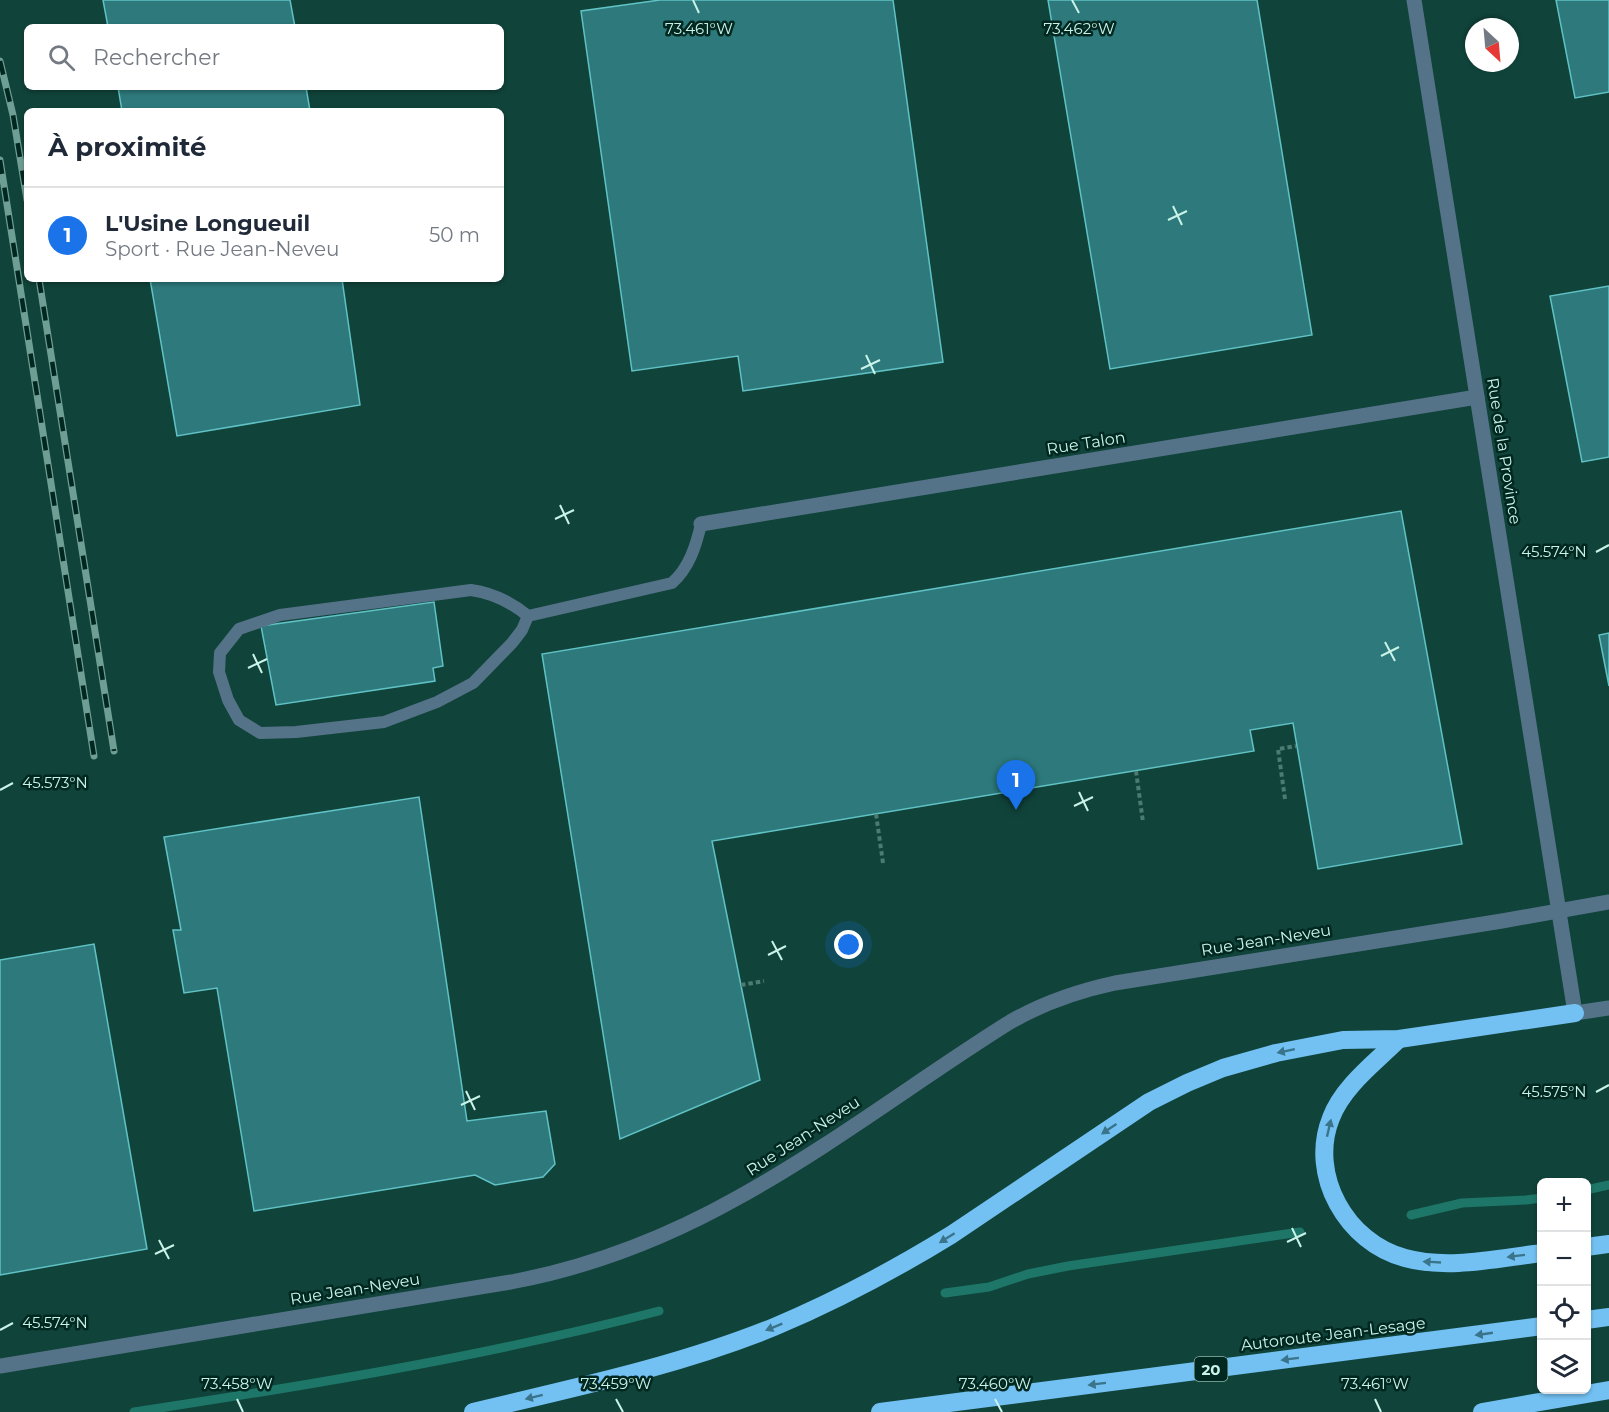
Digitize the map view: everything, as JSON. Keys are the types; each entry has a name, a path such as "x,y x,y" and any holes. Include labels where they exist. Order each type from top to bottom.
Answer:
{"highway":[{"path":"473,1412 703,1352 773,1327 839,1298 921,1254 1149,1102 1203,1075 1248,1060 1343,1040 1399,1039 1575,1013"},
{"path":"1399,1039 1348,1090 1330,1119 1325,1164 1332,1193 1348,1221 1358,1232 1380,1248 1419,1261 1450,1263 1537,1254"},
{"path":"1591,1246 1609,1244"},
{"path":"1591,1319 1609,1317"},
{"name":"Autoroute Jean-Lesage","path":"880,1412 1537,1327"},
{"path":"1482,1412 1609,1390"}],"street":[{"name":"Rue de la Province","path":"1414,0 1575,1013"},
{"name":"Rue Talon","path":"701,524 1477,397"},
{"name":"Rue Jean-Neveu","path":"0,1366 511,1282 577,1267 641,1244 739,1197 1010,1022 1060,998 1115,983 1609,902"},
{"path":"1575,1013 1609,1008"}],"lane":[{"path":"528,616 672,583 680,576 693,552 701,524"},
{"path":"471,590 489,592 516,606 528,616 522,630 512,643 473,683 437,702 384,722 296,732 260,733 239,720 228,700 219,672 220,653 239,629 280,615 471,590"}],"path":[{"path":"1284,800 1278,749 1296,746"},
{"path":"1136,771 1143,822"},
{"path":"876,814 884,863"},
{"path":"741,985 764,981"}],"building":[{"path":"103,0 290,0 294,24 107,24"},
{"path":"660,0 893,0 943,362 743,391 738,356 632,371 581,11"},
{"path":"1048,0 1257,0 1312,335 1110,369"},
{"path":"1556,0 1609,0 1609,92 1575,98"},
{"path":"118,90 306,90 310,108 122,108"},
{"path":"151,282 342,282 360,405 177,436"},
{"path":"1609,286 1609,457 1582,462 1550,296"},
{"path":"1401,511 1462,844 1318,869 1293,723 1250,730 1254,751 712,841 760,1080 620,1139 542,654"},
{"path":"434,602 443,666 433,668 435,681 276,705 261,626"},
{"path":"1609,633 1609,686 1599,635"},
{"path":"419,797 467,1121 546,1111 555,1164 543,1177 495,1185 475,1175 254,1211 217,988 184,993 173,930 181,930 164,837"},
{"path":"94,944 147,1249 0,1275 0,960"}],"waterway":[{"path":"1591,1189 1609,1185"},
{"path":"1411,1215 1462,1203 1537,1199"},
{"path":"945,1293 989,1287 1028,1274 1068,1266 1300,1232"},
{"path":"134,1412 464,1356 659,1311"}],"railway":[{"path":"0,61 13,115 24,182"},
{"path":"0,160 94,756"},
{"path":"39,282 114,751"}],"place":[{"name":"L'Usine Longueuil","path":"1016,810"}]}
